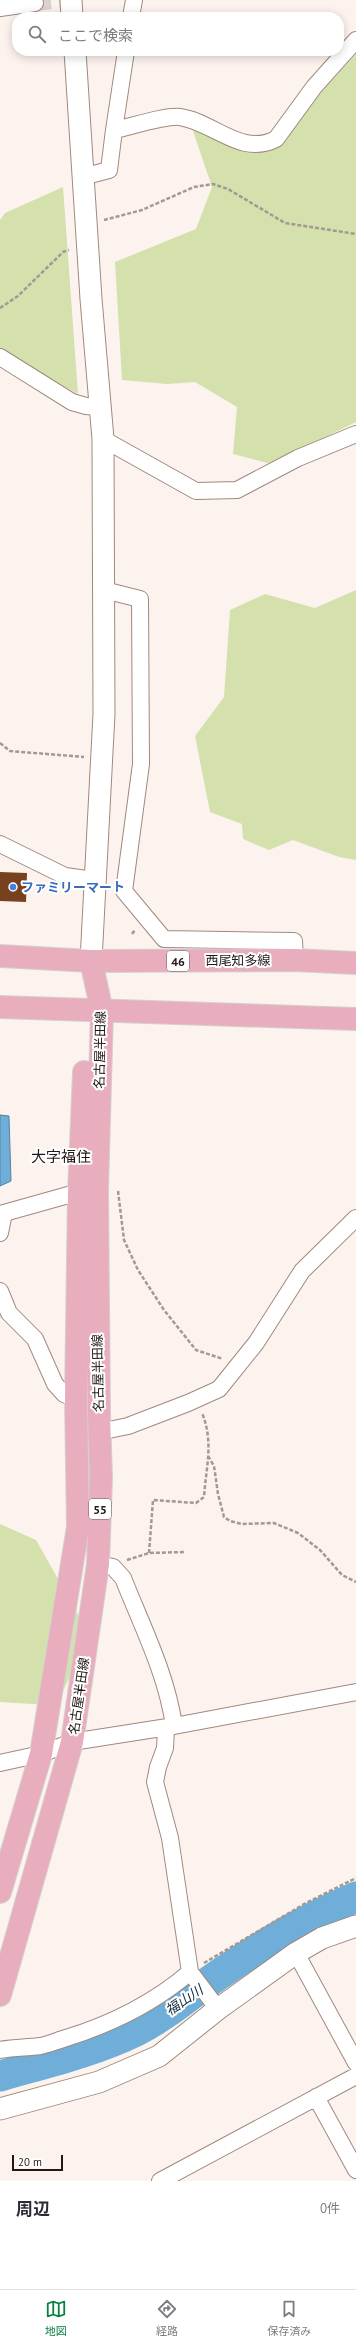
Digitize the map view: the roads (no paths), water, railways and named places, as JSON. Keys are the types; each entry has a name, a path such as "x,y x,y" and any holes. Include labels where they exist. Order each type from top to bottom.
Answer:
{"main road":[{"name":"西尾知多線","path":"0,956 91,961 295,960 356,962"},
{"name":"名古屋半田線","path":"0,1995 72,1742 98,1564 101,1478 94,1011 91,961"},
{"path":"0,1007 356,1019"},
{"name":"名古屋半田線","path":"0,1892 41,1754 78,1527 76,1399 80,1192 94,1011"}],"street":[{"path":"71,0 72,12"},
{"path":"132,12 134,0"},
{"path":"0,8 34,3"},
{"path":"344,53 356,40"},
{"path":"75,56 85,222 104,439 104,714 94,880 91,961"},
{"path":"82,177 109,170 125,56"},
{"path":"114,130 180,117 203,124 242,143 268,143 276,139 314,87 342,56"},
{"path":"0,357 72,402 86,406 100,407"},
{"path":"104,439 196,491 237,490 298,458 356,434"},
{"path":"104,590 140,599 141,764 124,891 164,939 294,941 295,960"},
{"path":"0,844 65,876 94,880"},
{"path":"0,1233 4,1213 80,1192"},
{"path":"100,1432 128,1426 196,1400 219,1389 256,1343 302,1271 356,1218"},
{"path":"0,1291 9,1313 35,1339 55,1384 64,1394 76,1399"},
{"path":"98,1564 114,1567 124,1578 161,1674 172,1710 170,1727 155,1782 170,1838 192,1974 214,2004"},
{"path":"0,1763 41,1754 72,1742 170,1727 356,1692"},
{"path":"0,2109 99,2082 159,2056 214,2004 322,1938 356,1926"},
{"path":"296,1953 356,2064"},
{"path":"0,2050 18,2046 39,2046 82,2033 118,2018 168,1990 192,1974"},
{"path":"160,2181 356,2076"},
{"path":"316,2097 356,2170"}],"water":[{"path":"0,1115 9,1116 11,1181 0,1186"}],"waterway":[{"name":"福山川","path":"0,2076 86,2051 148,2025 224,1971 272,1940 321,1913 356,1897"}],"tunnel":[{"path":"35,3 62,0"}],"place":[{"name":"ファミリーマート","path":"13,887"}],"district":[{"name":"大字福住","path":"61,1156"}]}
